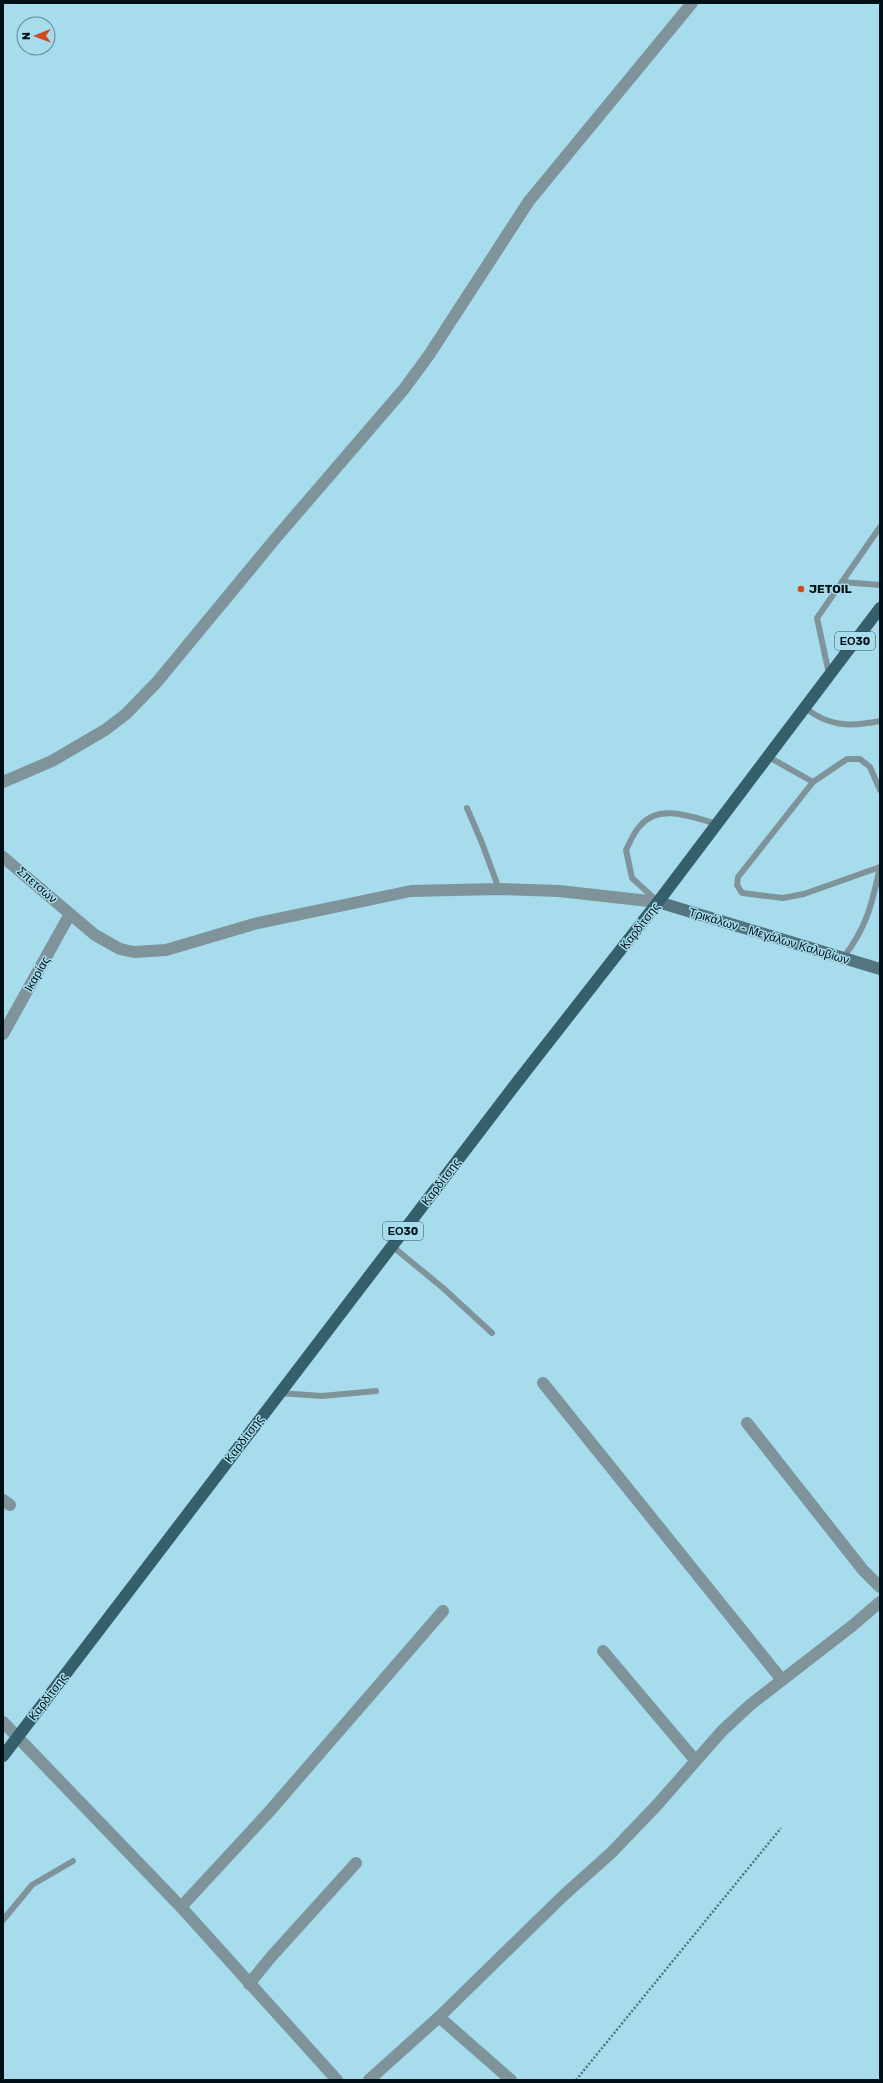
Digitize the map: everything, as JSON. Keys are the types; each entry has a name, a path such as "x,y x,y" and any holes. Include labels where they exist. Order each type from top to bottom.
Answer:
{"main road":[{"name":"Καρδίτσης","path":"3,1756 518,1081 718,824 767,756 880,608"}],"street":[{"path":"3,782 52,761 105,730 126,714 157,682 275,539 404,389 429,355 529,201 692,3"},
{"name":"Σπετσών","path":"3,857 96,935 120,948 134,952 166,950 254,924 377,896 411,891 499,889 558,891 658,902"},
{"name":"Τρικάλων - Μεγάλων Καλυβίων","path":"658,902 880,969"},
{"name":"Ικαρίας","path":"3,1034 70,914"},
{"path":"543,1384 782,1680"},
{"path":"747,1423 863,1570 880,1587"},
{"path":"370,2080 439,2017 563,1896 611,1853 657,1805 695,1760 739,1715 852,1626 880,1602"},
{"path":"181,1907 268,1813 443,1611"},
{"path":"603,1651 695,1760"},
{"path":"3,1722 181,1907 337,2080"},
{"path":"249,1984 356,1863"},
{"path":"439,2017 511,2080"}],"lane":[{"path":"829,674 817,618 880,527"},
{"path":"842,582 880,585"},
{"path":"804,707 820,719 836,723 866,724 880,721"},
{"path":"767,756 813,782"},
{"path":"843,958 856,941 871,910 880,867 804,894 783,898 742,893 737,885 738,876 813,782 847,759 860,759 870,767 880,790"},
{"path":"467,808 482,842 499,889"},
{"path":"658,902 632,878 626,850 640,825 658,814 676,813 718,824"},
{"path":"392,1246 443,1288 492,1333"},
{"path":"279,1393 322,1396 376,1391"},
{"path":"3,1920 32,1885 73,1861"}],"path":[{"path":"576,2080 781,1828"}],"place":[{"name":"JETOIL","path":"801,589"}]}
